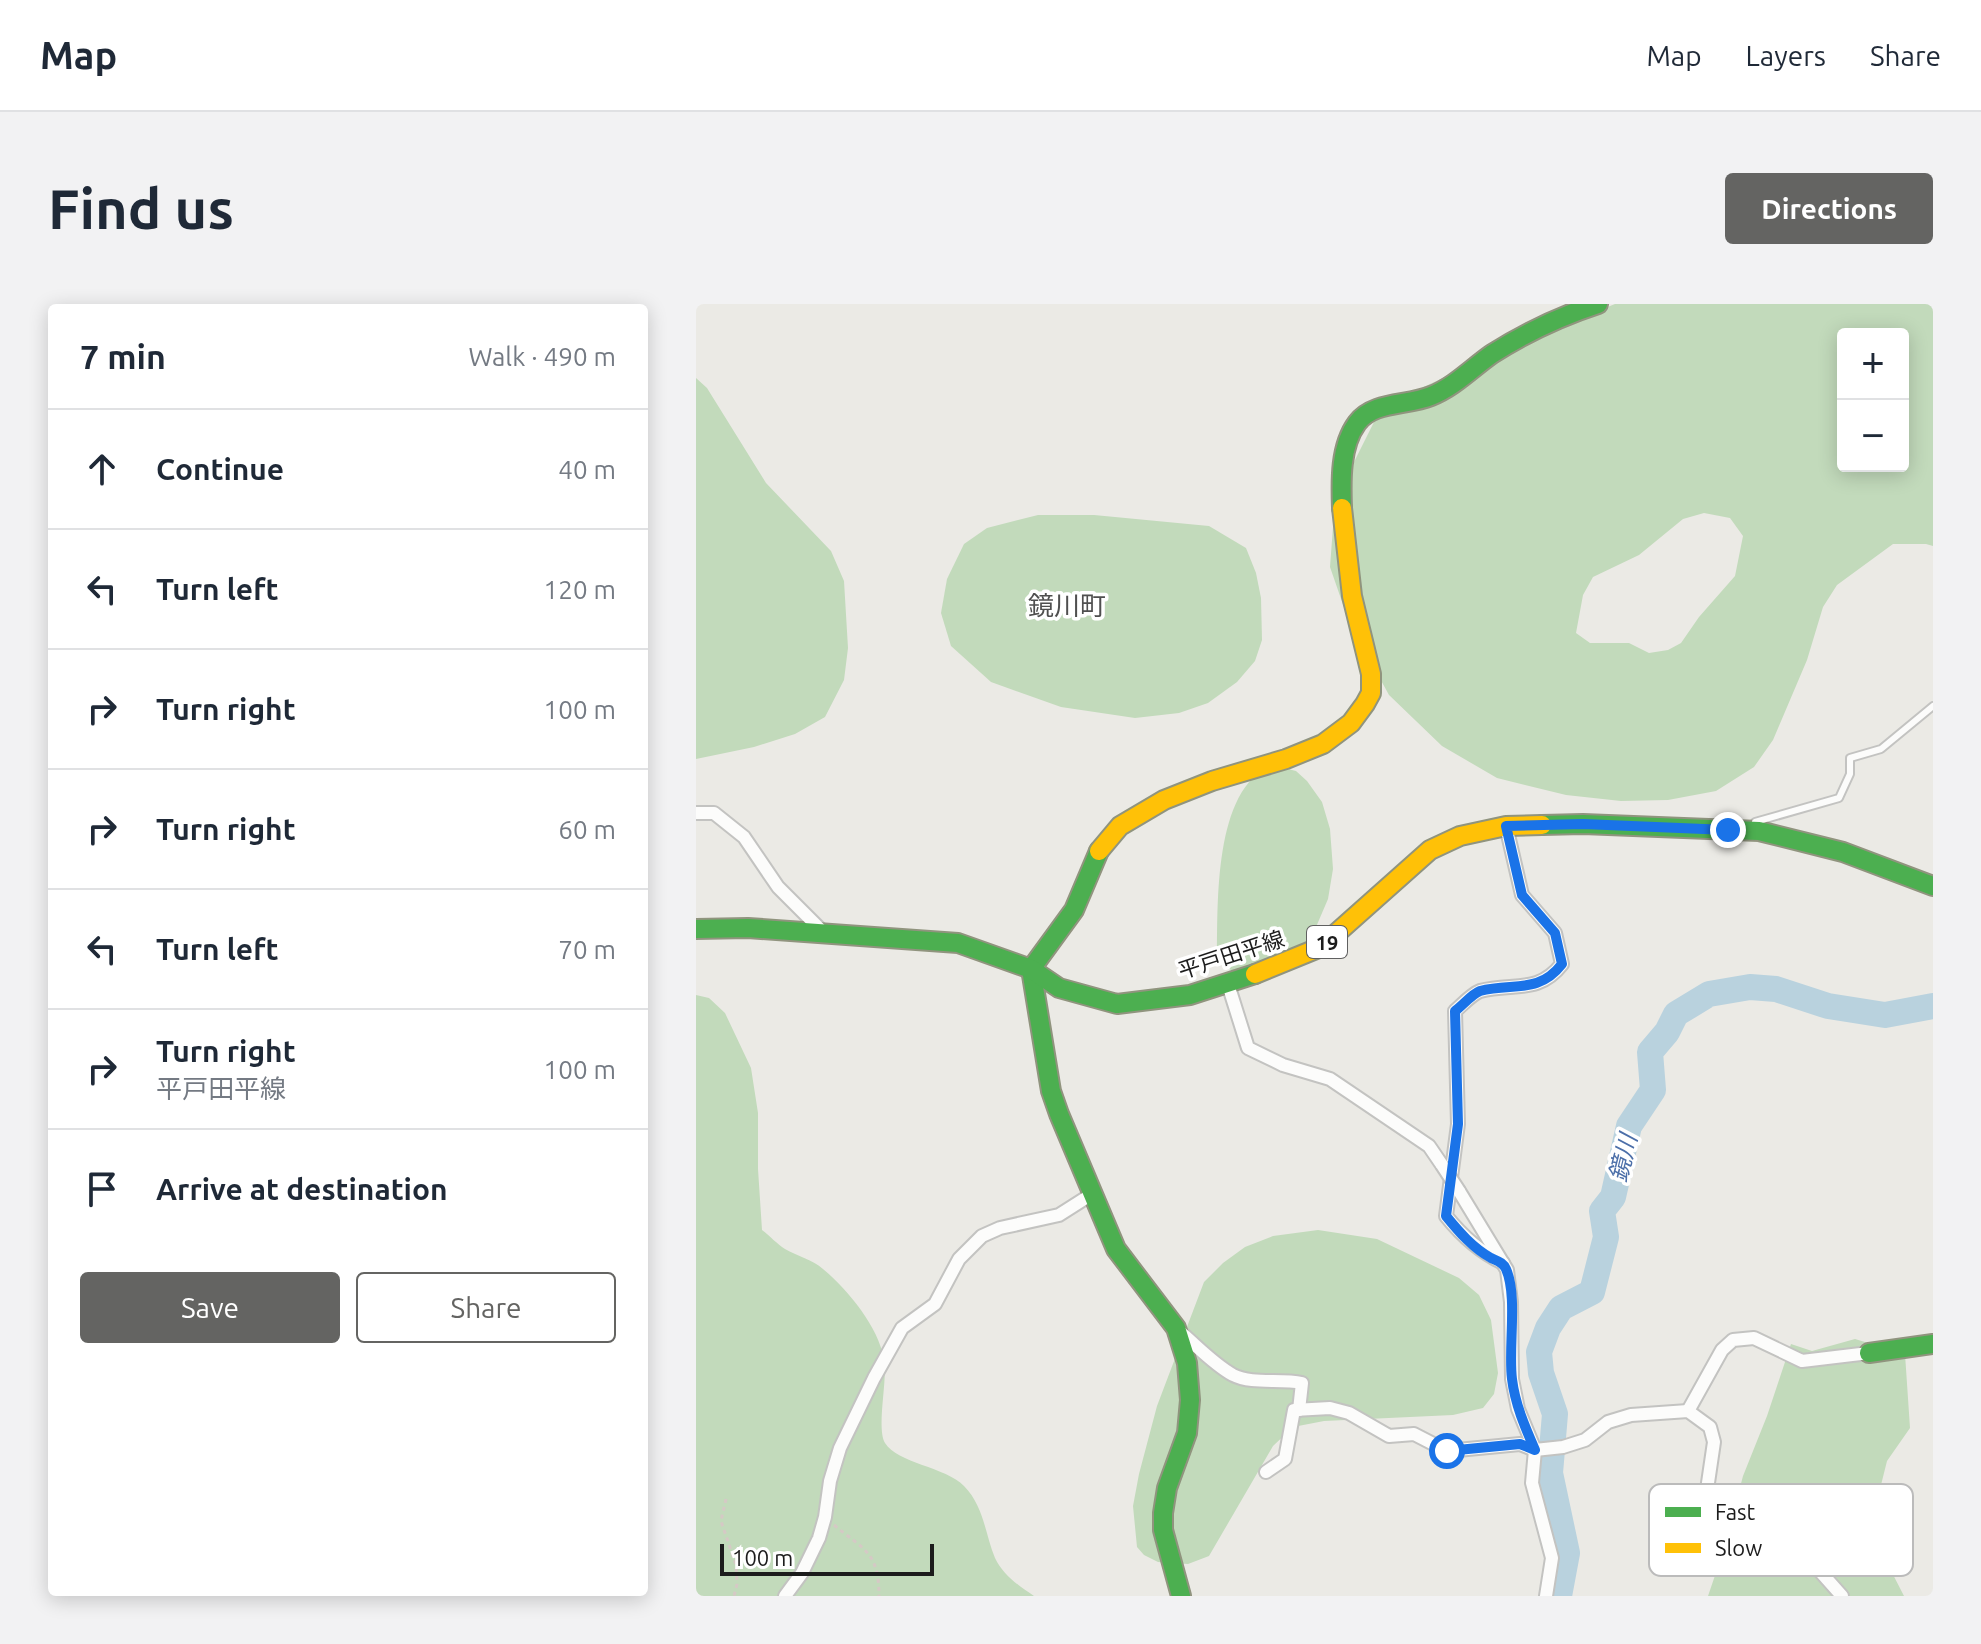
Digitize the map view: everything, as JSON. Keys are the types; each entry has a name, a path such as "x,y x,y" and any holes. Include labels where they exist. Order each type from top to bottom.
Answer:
{"street":[{"path":"1299,1410 1302,1383 1234,1376 1176,1328 1116,1249 1051,1091 1031,969 1075,909 1104,841 1118,827 1142,812 1212,781 1301,753 1330,740 1349,726 1371,694 1369,672 1348,584 1342,520 1342,478 1347,448 1356,425 1372,411 1434,395 1495,352 1549,323 1598,304"},
{"path":"696,813 714,813 744,837 778,887 823,932"},
{"name":"平戸田平線","path":"696,929 823,932 958,943 1031,969 1059,988 1117,1004 1190,995 1284,964 1321,947 1430,850 1460,836 1506,826 1583,824 1759,831 1843,852 1933,886"},
{"path":"1503,1263 1488,1256 1461,1235 1446,1216 1458,1124 1455,1011 1478,992 1533,986 1553,975 1562,964 1555,933 1522,895 1506,826"},
{"path":"1227,981 1248,1048 1283,1065 1330,1079 1429,1146 1507,1270 1511,1302 1512,1379 1518,1409 1535,1450 1532,1483 1552,1558 1546,1596"},
{"path":"785,1596 802,1573 819,1538 840,1448 902,1328 935,1304 959,1259 982,1236 1000,1228 1059,1215 1092,1194"},
{"path":"1176,1328 1187,1363 1190,1400 1187,1433 1167,1488 1163,1530 1181,1596"},
{"path":"1688,1411 1722,1350 1733,1340 1754,1338 1802,1361 1933,1344"},
{"path":"1266,1472 1285,1459 1294,1410 1330,1408 1349,1413 1389,1436 1414,1434 1447,1451 1520,1444 1535,1450 1563,1447 1585,1440 1608,1422 1631,1415 1688,1411 1710,1427 1714,1442 1708,1484"},
{"path":"1824,1576 1842,1596"}],"lane":[{"path":"1728,830 1839,798 1850,774 1850,758 1881,749 1933,706"}],"path":[{"path":"726,1499 721,1521 736,1565 734,1596"},
{"path":"825,1517 866,1549 879,1573 879,1596"}],"green space":[{"path":"1615,304 1933,304 1933,546 1893,544 1837,585 1823,607 1807,660 1773,740 1754,767 1716,791 1668,800 1621,801 1566,795 1497,778 1442,746 1389,695 1349,622 1330,567 1335,500 1376,418 1402,397 1516,344","holes":["1704,513 1730,518 1743,536 1735,576 1681,643 1668,650 1649,653 1629,643 1590,643 1576,633 1583,595 1593,577 1639,555 1683,519"]},
{"path":"696,378 707,388 766,483 831,551 844,581 848,648 844,680 825,717 795,734 754,747 696,759"},
{"path":"1038,515 1094,515 1209,526 1246,548 1261,598 1262,640 1255,661 1237,682 1208,703 1179,713 1135,718 1061,707 991,682 951,646 941,613 947,579 964,544 987,528"},
{"path":"1272,765 1296,771 1322,802 1330,829 1333,869 1328,899 1313,934 1295,961 1240,978 1217,958 1223,851 1239,798 1253,778"},
{"path":"696,995 709,998 725,1013 751,1068 758,1113 762,1230 785,1249 823,1269 861,1310 875,1334 884,1359 882,1426 885,1443 900,1455 946,1474 964,1486 980,1511 998,1564 1012,1580 1034,1596 696,1596"},
{"path":"1318,1230 1377,1239 1459,1278 1479,1295 1491,1320 1498,1373 1494,1394 1483,1408 1453,1415 1324,1421 1293,1427 1273,1446 1209,1556 1188,1564 1158,1562 1144,1555 1137,1547 1133,1506 1139,1474 1157,1406 1204,1282 1245,1247 1273,1236"},
{"path":"1855,1339 1905,1354 1910,1428 1887,1461 1881,1484 1741,1484 1791,1344 1812,1351"},
{"path":"1715,1576 1894,1576 1904,1596 1708,1596"}],"waterway":[{"name":"鏡川","path":"1559,1596 1567,1553 1550,1473 1555,1414 1541,1373 1539,1352 1548,1328 1561,1308 1592,1292 1606,1237 1602,1211 1613,1197 1629,1126 1653,1090 1650,1052 1667,1032 1676,1014 1709,994 1750,987 1776,989 1828,1006 1885,1015 1933,1006"}],"traffic: fast":[{"path":"1342,508 1342,475 1347,442 1364,416 1381,407 1422,399 1439,392 1517,339 1598,304"},
{"path":"1542,825 1759,831 1843,852 1933,886"},
{"path":"1099,851 1074,910 1031,969 1051,1091 1059,1114 1116,1249 1176,1328 1187,1363 1190,1400 1187,1433 1167,1488 1163,1513 1163,1530 1181,1596"},
{"path":"696,929 748,928 958,943 1031,969 1059,988 1117,1004 1190,995 1255,974"},
{"path":"1869,1353 1933,1344"}],"traffic: slow":[{"path":"1099,851 1120,826 1164,800 1323,744 1351,723 1365,704 1371,693 1371,674 1352,596 1342,508"},
{"path":"1255,974 1321,947 1430,850 1460,836 1506,826 1542,825"}],"district":[{"name":"鏡川町","path":"1067,605"}],"route":[{"path":"1447,1451 1520,1444 1535,1450 1518,1409 1512,1379 1511,1302 1507,1270 1503,1263 1488,1256 1461,1235 1446,1216 1458,1124 1455,1011 1478,992 1533,986 1553,975 1562,964 1555,933 1522,895 1506,826 1583,824 1728,830"}]}
